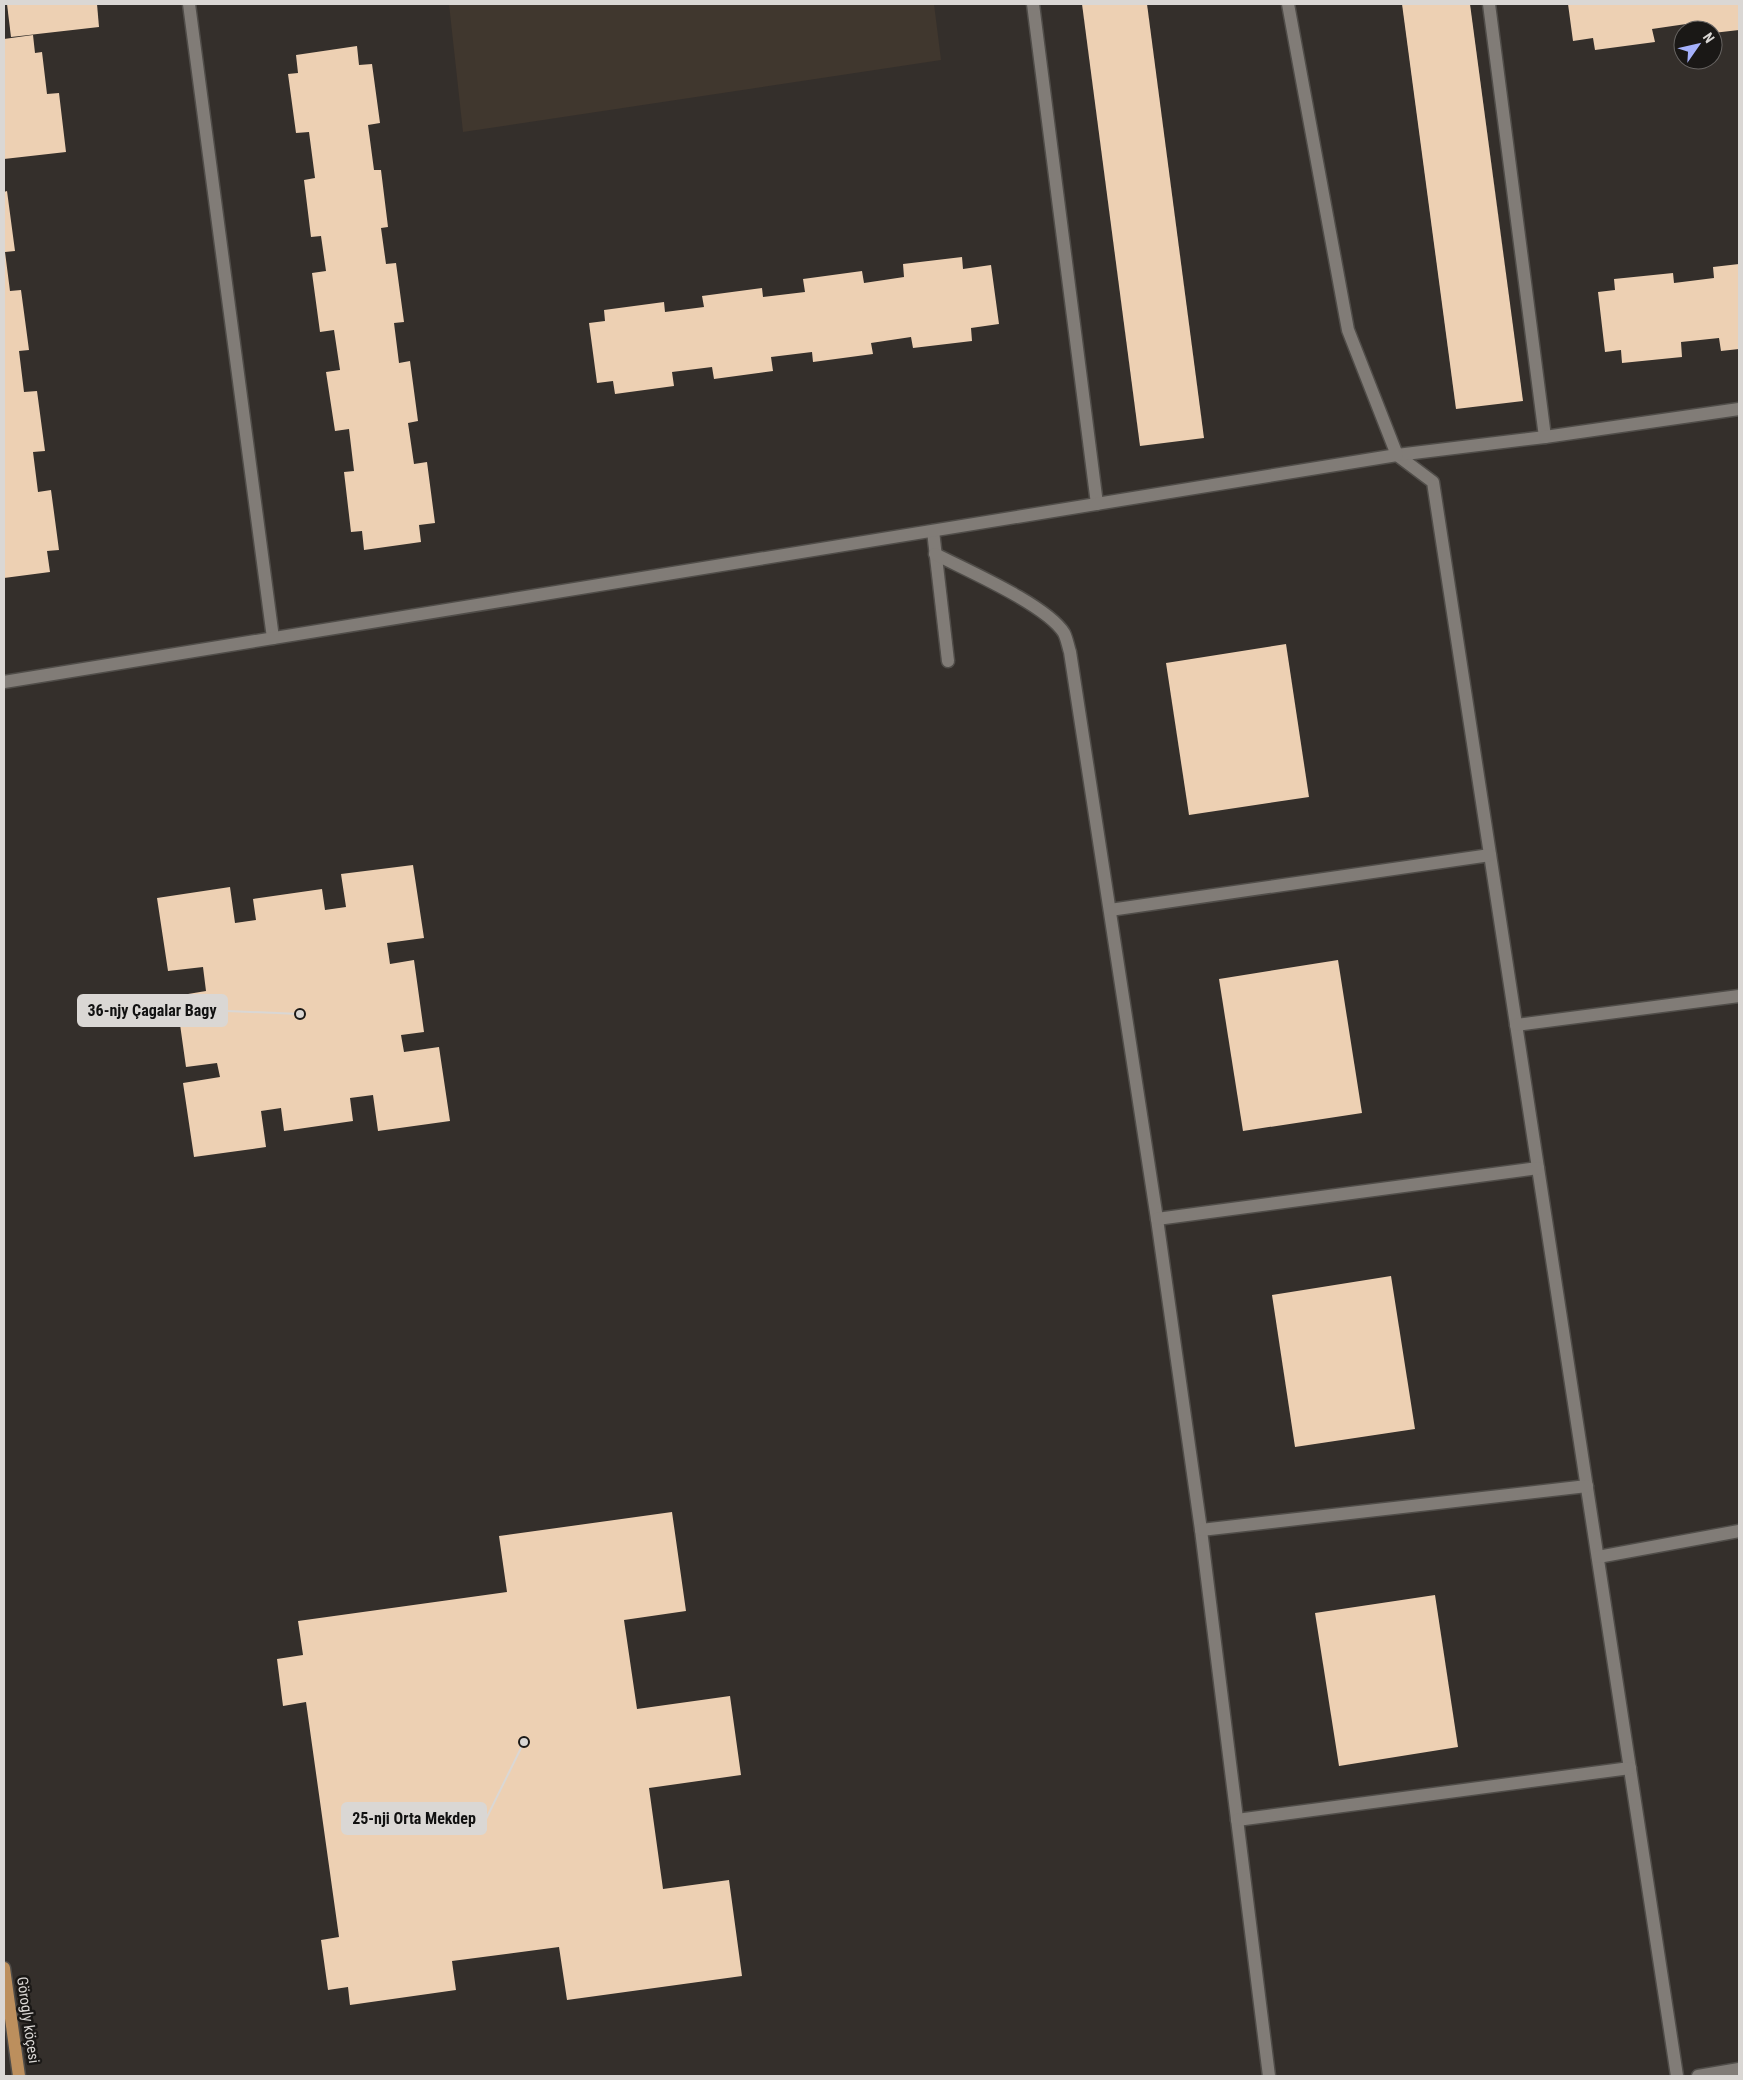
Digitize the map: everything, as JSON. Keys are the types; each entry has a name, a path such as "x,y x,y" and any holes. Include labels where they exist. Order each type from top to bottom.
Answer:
{"main road":[{"name":"Görogly köçesi","path":"4,1968 19,2076"}],"street":[{"path":"189,4 273,638"},
{"path":"1033,4 1097,504"},
{"path":"1288,4 1348,330 1397,455 1433,482 1678,2076"},
{"path":"1489,4 1545,437"},
{"path":"4,682 1397,455 1545,437 1739,408"},
{"path":"933,531 948,661"},
{"path":"935,554 1002,588 1051,619 1064,633 1070,652 1157,1219 1201,1530 1269,2076"},
{"path":"1110,910 1490,855"},
{"path":"1516,1025 1739,996"},
{"path":"1157,1219 1538,1168"},
{"path":"1201,1530 1587,1486"},
{"path":"1598,1557 1739,1531"},
{"path":"1237,1820 1630,1768"},
{"path":"1698,2076 1739,2069"}],"shaded area":[{"path":"449,4 934,4 941,60 463,132"}],"building":[{"path":"7,4 97,4 99,27 11,37"},
{"path":"1082,4 1147,4 1204,438 1140,446"},
{"path":"1402,4 1470,4 1523,401 1456,409"},
{"path":"1568,4 1739,4 1739,30 1723,32 1723,20 1673,20 1673,26 1652,29 1655,42 1595,50 1593,38 1573,41"},
{"path":"33,35 35,53 42,52 47,94 59,93 66,152 4,159 4,39"},
{"path":"357,46 359,65 372,64 380,123 368,125 374,170 381,170 388,227 381,228 386,264 396,263 404,322 394,323 399,363 410,361 418,421 408,423 414,464 427,462 435,523 419,525 421,542 364,550 362,531 351,532 344,472 354,471 349,429 335,431 326,372 340,370 334,330 320,332 312,273 326,271 321,236 311,237 304,180 315,178 309,132 296,133 288,74 298,73 296,55"},
{"path":"7,191 15,251 5,252 10,291 21,290 29,350 19,351 24,392 37,391 45,451 33,452 38,492 51,490 59,550 47,551 50,572 4,578 4,192"},
{"path":"962,257 963,269 991,265 999,324 971,328 972,341 913,348 911,337 871,343 873,354 813,362 812,352 771,357 773,371 714,379 712,367 672,372 674,386 615,394 613,381 597,383 589,323 605,321 604,310 664,302 665,312 704,307 702,296 762,288 763,297 805,292 803,279 862,271 864,283 904,277 903,264"},
{"path":"1739,264 1739,349 1721,351 1719,338 1681,342 1682,357 1622,363 1621,350 1605,352 1598,292 1615,290 1614,279 1673,273 1674,283 1714,278 1713,267"},
{"path":"1286,644 1309,797 1189,815 1166,663"},
{"path":"413,865 424,938 387,943 390,964 414,960 424,1032 401,1035 404,1052 439,1047 450,1121 378,1131 373,1095 350,1098 353,1121 284,1131 281,1108 261,1111 266,1147 194,1157 183,1083 220,1077 217,1063 186,1067 176,996 206,991 203,967 168,971 157,898 230,887 235,923 256,920 253,899 322,889 325,910 346,907 341,874"},
{"path":"1338,960 1362,1113 1243,1131 1219,979"},
{"path":"1391,1276 1415,1429 1295,1447 1272,1295"},
{"path":"672,1512 686,1611 624,1620 637,1709 730,1696 741,1775 649,1788 663,1889 729,1880 742,1976 567,2000 559,1947 452,1961 456,1990 350,2005 348,1987 328,1990 321,1940 339,1937 306,1702 283,1706 277,1659 303,1655 298,1621 507,1592 499,1536"},
{"path":"1435,1595 1458,1747 1339,1766 1315,1613"}],"place":[{"name":"36-njy Çagalar Bagy","path":"300,1014"},
{"name":"25-nji Orta Mekdep","path":"524,1742"}]}
